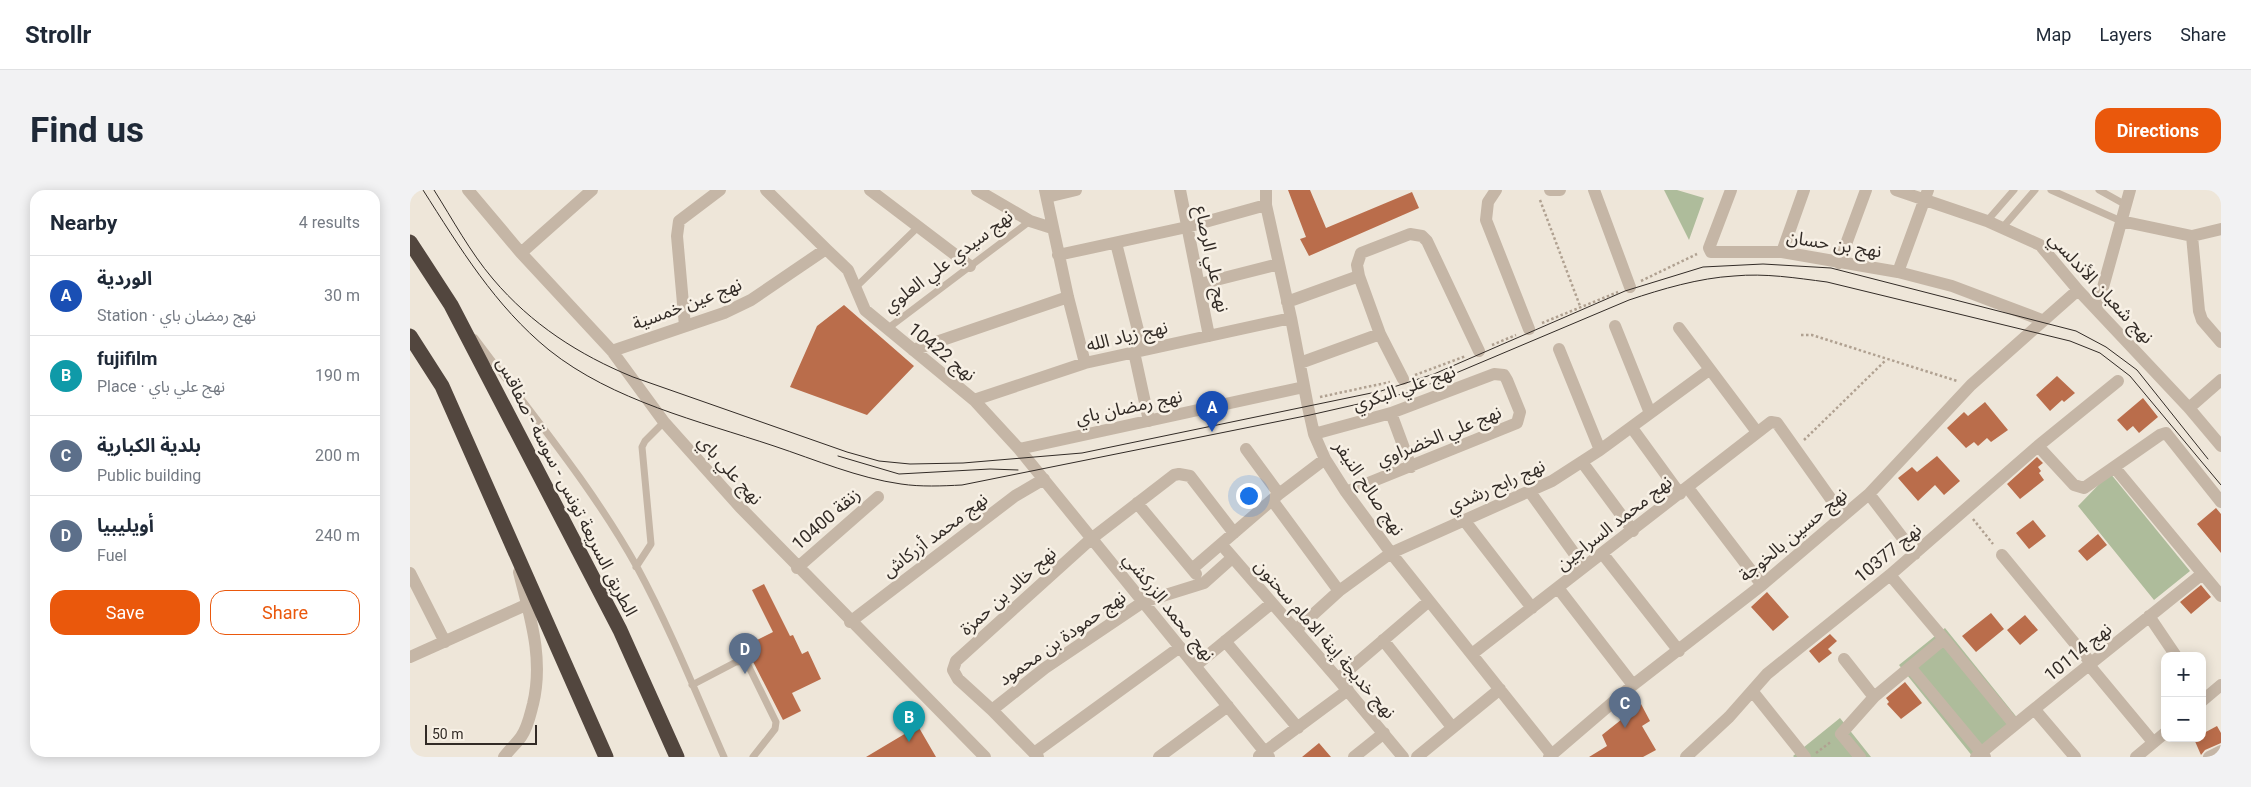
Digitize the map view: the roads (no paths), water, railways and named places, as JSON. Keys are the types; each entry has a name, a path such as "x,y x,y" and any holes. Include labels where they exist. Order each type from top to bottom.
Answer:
{"highway":[{"name":"الطريق السريعة تونس - سوسة - صفاقس","path":"410,242 451,305 620,630 677,757"},
{"path":"410,336 442,386 606,757"}],"street":[{"name":"نهج علي باي","path":"468,190 521,253 612,351 664,422 740,507 797,568 985,757"},
{"path":"521,253 592,190"},
{"path":"685,326 677,236 678,225 684,216 720,190"},
{"path":"766,190 826,249"},
{"path":"870,190 970,266"},
{"path":"977,190 1030,221 1052,228"},
{"path":"1076,190 1046,194 1058,255 1085,363"},
{"name":"نهج علي الرصاع","path":"1180,190 1209,336"},
{"name":"نهج صالح النيفر","path":"1266,190 1266,204 1305,393 1314,434 1325,459 1346,492 1391,553 1551,756"},
{"path":"1496,190 1488,202 1486,220 1529,330"},
{"path":"1594,190 1630,286"},
{"name":"نهج بن حسان","path":"1731,190 1710,248 1713,252 1782,252 1898,272 1926,195"},
{"path":"1782,252 1804,190"},
{"path":"1839,263 1866,190"},
{"name":"نهج شعبان الأندلسي","path":"1896,190 1926,195 2003,227 2040,245 2078,290 2097,308 2189,408 2221,446"},
{"path":"2097,308 2130,190"},
{"path":"1058,255 1186,227 1266,204"},
{"path":"2126,205 2144,225"},
{"path":"2121,221 2192,236 2221,229"},
{"path":"1403,379 1380,334 1359,276 1357,265 1361,253 1410,234 1422,236 1427,241 1478,351"},
{"path":"2192,236 2198,311 2202,320 2221,342"},
{"path":"1116,243 1139,351 1149,421"},
{"name":"نهج عين خمسية","path":"612,351 724,313 751,300 826,249"},
{"name":"نهج 10422","path":"826,249 848,270 866,310 974,400 1044,479"},
{"path":"1200,284 1278,264"},
{"path":"1898,272 1952,286 2042,320"},
{"path":"1287,302 1359,276"},
{"name":"نهج حسين بالخوجة","path":"1551,756 1633,685 1762,585 1869,494 1971,385 2078,290"},
{"path":"913,350 1068,297"},
{"name":"نهج زياد الله","path":"974,400 1085,363 1291,318"},
{"path":"1615,326 1650,413"},
{"path":"1679,328 1757,432"},
{"path":"1300,363 1380,334"},
{"path":"1559,348 1600,450"},
{"name":"نهج رابح رشدي","path":"1296,630 1339,590 1391,553 1530,492 1600,450 1709,370"},
{"name":"نهج علي البكري","path":"1314,434 1392,413 1494,374 1504,375 1520,412 1517,423"},
{"path":"2189,408 2221,380"},
{"name":"نهج 10377","path":"1686,757 1709,737 1753,692 1767,674 1890,575 2038,446 2118,381"},
{"name":"نهج رمضان باي","path":"1019,449 1149,421 1305,393"},
{"path":"1392,413 1411,467"},
{"name":"نهج علي الخضراوي","path":"1346,492 1517,423"},
{"name":"نهج محمد السراجين","path":"1472,654 1684,491 1768,423 1777,423 1843,516"},
{"path":"1632,428 1762,585"},
{"path":"2038,446 2078,487 2087,487 2166,433 2221,502"},
{"path":"1246,449 1339,590"},
{"path":"1192,569 1276,497 1325,459"},
{"path":"1582,462 1633,530"},
{"path":"2115,468 2221,596"},
{"name":"نهج خالد بن حمزة","path":"1036,755 992,710 958,679 953,670 954,665 1091,539 1174,475 1190,476 1234,533"},
{"name":"نهج محمد الزركشي","path":"1044,479 1228,706 1264,755"},
{"name":"نهج محمد أزركاش","path":"850,622 1015,496 1044,479"},
{"path":"1530,492 1584,567"},
{"path":"1869,494 1915,554"},
{"name":"زنقة 10400","path":"797,568 878,497"},
{"path":"1137,502 1204,583"},
{"path":"1464,520 1532,608"},
{"path":"504,757 522,736 530,720 536,691 538,658 528,604 512,543"},
{"name":"نهج خديجة إبنة الامام سحنون","path":"1221,544 1348,690 1403,757"},
{"path":"1602,553 1679,651"},
{"path":"2002,555 2153,742"},
{"name":"نهج حمودة بن محمود","path":"992,710 1045,668 1143,602 1204,583 1232,558"},
{"path":"410,573 444,642"},
{"name":"نهج 10114","path":"1981,755 2014,724 2034,710 2202,574"},
{"path":"1890,575 2014,724"},
{"path":"1558,588 1633,685"},
{"path":"1338,679 1429,601"},
{"path":"410,657 528,604"},
{"path":"1195,666 1272,604"},
{"path":"2149,616 2173,652"},
{"path":"1860,757 1841,734 1874,697 1944,639"},
{"path":"1383,640 1452,727"},
{"path":"1225,641 1298,728"},
{"path":"1036,755 1180,647"},
{"path":"1844,659 1874,697"},
{"path":"1910,667 1981,755"},
{"path":"2204,697 2221,685"},
{"path":"1416,757 1500,689"},
{"path":"1264,755 1348,690"},
{"path":"1753,692 1805,757"},
{"path":"1158,757 1228,706"},
{"path":"2034,710 2075,757"},
{"path":"1354,757 1384,733"},
{"path":"2137,757 2161,736"},
{"path":"2209,757 2221,751"}],"lane":[{"path":"1987,221 2014,190"},
{"path":"2003,227 2035,190"},
{"path":"2051,190 2121,221"},
{"path":"2099,190 2126,205"},
{"name":"نهج سيدي علي العلوي","path":"887,329 1030,221"},
{"path":"855,288 918,227"},
{"path":"451,305 590,494 636,567 724,757"},
{"path":"636,567 651,544 642,447 645,441 664,422"},
{"path":"692,685 736,662 746,661 776,722 775,729 753,757"}],"tram line":[{"path":"423,190 465,255 495,295 530,333 574,368 601,383 657,408 853,473 901,484 924,486 962,485 1310,415 1411,392 1629,300 1694,282 1721,277 1757,275 1827,282 2070,341 2100,353 2130,376 2221,485"},
{"path":"434,190 469,247 493,279 523,310 557,337 575,348 633,377 847,452 879,461 910,464 963,463 1082,453 1381,391 1434,374 1625,291 1703,267 1763,264 1831,268 2076,331 2106,347 2137,370 2208,459"},
{"path":"838,456 899,474 990,469 1018,470"}],"place":[{"name":"الوردية","path":"1212,432"},
{"name":"أويليبيا","path":"745,674"},
{"name":"بلدية الكبارية","path":"1625,728"},
{"name":"fujifilm","path":"909,742"}]}
